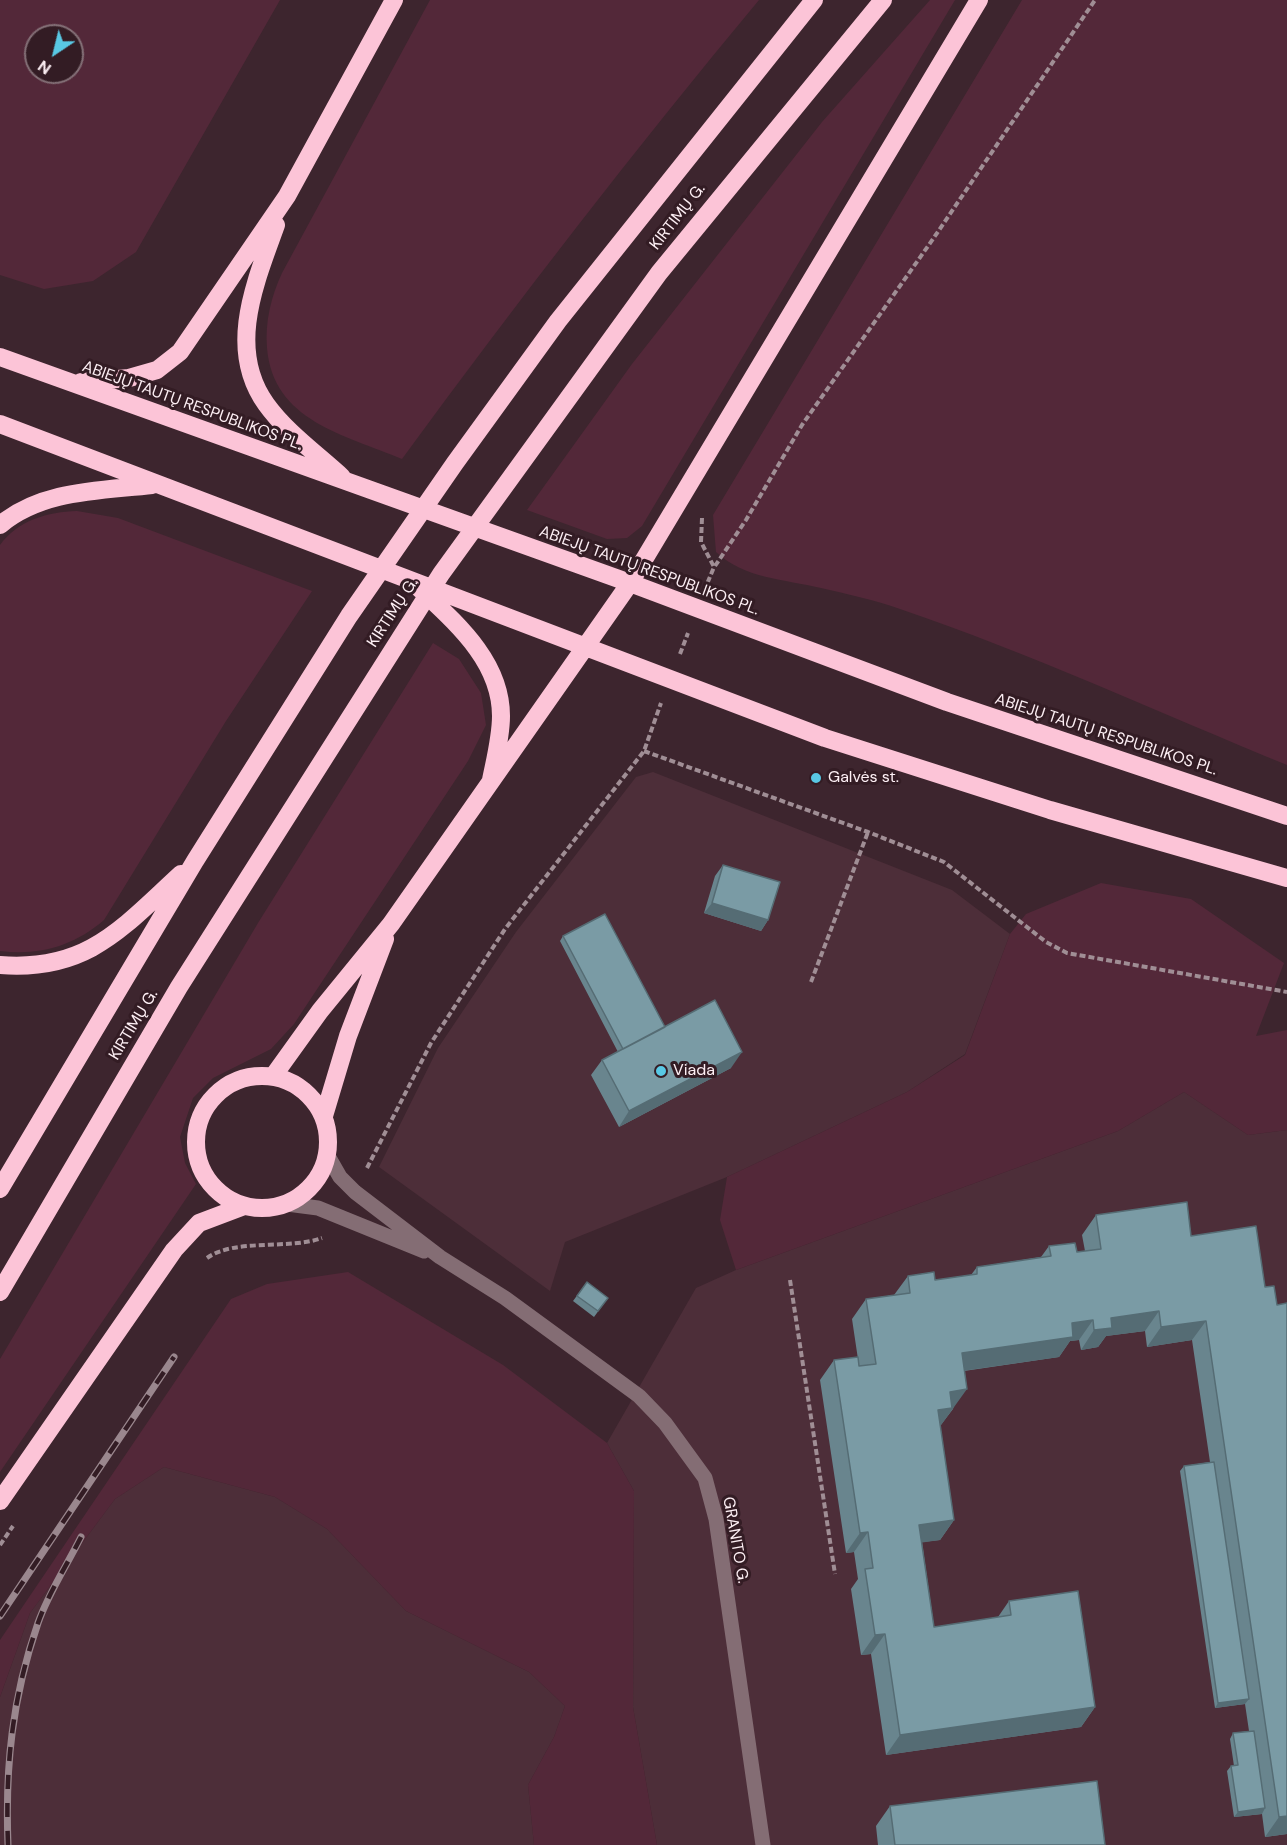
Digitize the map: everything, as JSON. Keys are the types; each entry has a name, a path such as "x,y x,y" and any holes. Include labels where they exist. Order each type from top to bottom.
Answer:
{"highway":[{"path":"73,383 129,378 157,370 180,352 203,322 287,196 394,0"},
{"name":"KIRTIMŲ G.","path":"0,1189 195,861 349,616 455,463 558,321 814,0"},
{"name":"KIRTIMŲ G.","path":"0,1292 179,987 441,574 603,348 719,196 883,0"},
{"path":"274,1075 320,1011 391,924 630,583 979,0"},
{"path":"287,196 255,282 246,318 247,354 253,379 265,403 281,422 350,484"},
{"name":"ABIEJŲ TAUTŲ RESPUBLIKOS PL.","path":"0,357 630,583 958,706 1287,816"},
{"path":"0,424 585,649 825,738 934,774 1287,878"},
{"path":"0,525 18,511 45,500 71,494 156,484"},
{"path":"413,582 469,636 494,676 501,716 490,785"},
{"path":"0,965 28,967 49,964 88,952 120,930 195,861"},
{"path":"324,1116 348,1036 391,924"},
{"path":"274,1075 298,1085 313,1098 324,1116 329,1136 328,1156 320,1175 306,1192 287,1203 266,1208 244,1206 221,1195 204,1176 196,1152 196,1126 207,1103 225,1086 248,1076 274,1075"},
{"path":"0,1501 174,1250 199,1224 244,1206"}],"street":[{"name":"GRANITO G.","path":"328,1156 340,1177 355,1192 440,1257 505,1298 639,1396 666,1423 705,1478 716,1519 763,1845"},
{"name":"GRANITO G.","path":"287,1203 318,1208 440,1257"}],"path":[{"path":"1095,0 933,239 802,425 746,520 714,567 644,751 944,862 1046,942 1068,953 1287,992"},
{"path":"702,514 701,542 714,567"},
{"path":"812,982 868,832"},
{"path":"790,1280 835,1574"}],"shaded area":[{"path":"0,0 280,0 136,252 93,281 44,289 0,275"},
{"path":"430,0 759,0 577,226 402,459 336,433 297,409 283,393 272,373 267,348 267,328 272,300 282,273"},
{"path":"930,0 955,0 642,526 627,538 607,539 527,510 632,364 822,122"},
{"path":"1022,0 1287,0 1287,765 949,626 871,600 752,573 727,561 716,552 713,515"},
{"path":"77,511 118,518 312,591 226,721 104,920 81,937 55,947 28,952 0,951 0,545 16,529 34,519 55,513"},
{"path":"433,643 459,659 481,693 486,725 468,761 294,1024 271,1049 213,1078 193,1098 180,1137 185,1163 196,1184 0,1472 0,1359 258,923"},
{"path":"653,772 952,890 1010,934 965,1054 907,1092 727,1177 565,1242 550,1291 379,1167 438,1048 516,932 636,777"},
{"path":"1101,883 1191,899 1284,963 1256,1036 1287,1030 1287,1130 1248,1135 1184,1092 1118,1131 736,1270 720,1220 727,1177 907,1092 965,1055 1010,934 1026,914"},
{"path":"1184,1092 1248,1135 1287,1130 1287,1845 657,1845 633,1707 634,1491 607,1443 696,1288 736,1270 1118,1131"},
{"path":"348,1272 503,1365 607,1443 634,1491 633,1707 657,1845 534,1845 528,1785 554,1737 565,1706 529,1672 406,1611 327,1529 275,1497 164,1467 115,1499 30,1613 0,1697 0,1640 231,1299 267,1284"},
{"path":"164,1467 275,1497 327,1529 406,1611 529,1672 565,1706 554,1737 528,1785 534,1845 0,1845 0,1697 30,1613 115,1499"}],"building":[{"path":"723,865 780,882 768,920 712,903"},
{"path":"605,914 665,1027 623,1049 563,936"},
{"name":"Viada","path":"715,1000 742,1052 629,1111 602,1060"},
{"path":"1187,1202 1191,1236 1256,1226 1265,1287 1274,1286 1277,1305 1287,1303 1287,1816 1279,1817 1206,1321 1161,1327 1159,1311 1111,1318 1112,1328 1094,1330 1093,1320 1072,1323 1073,1337 962,1353 967,1389 950,1392 952,1408 938,1410 954,1520 919,1525 934,1627 1011,1615 1009,1601 1078,1591 1095,1707 900,1735 885,1634 875,1635 865,1569 873,1568 868,1532 860,1533 834,1360 858,1357 859,1366 876,1364 866,1299 910,1293 908,1276 934,1272 935,1280 977,1274 977,1267 1051,1256 1049,1246 1075,1243 1077,1252 1101,1249 1096,1215"},
{"path":"587,1282 608,1298 598,1311 577,1296"},
{"path":"1214,1462 1249,1699 1218,1703 1184,1466"},
{"path":"1254,1731 1265,1808 1238,1812 1231,1766 1238,1765 1233,1733"},
{"path":"1097,1781 1105,1845 895,1845 890,1806"}],"railway":[{"path":"0,1616 174,1357"},
{"path":"8,1845 9,1760 22,1678 42,1612 81,1537"}],"place":[{"name":"Galvės st.","path":"816,778"},
{"name":"Viada","path":"661,1071"}]}
